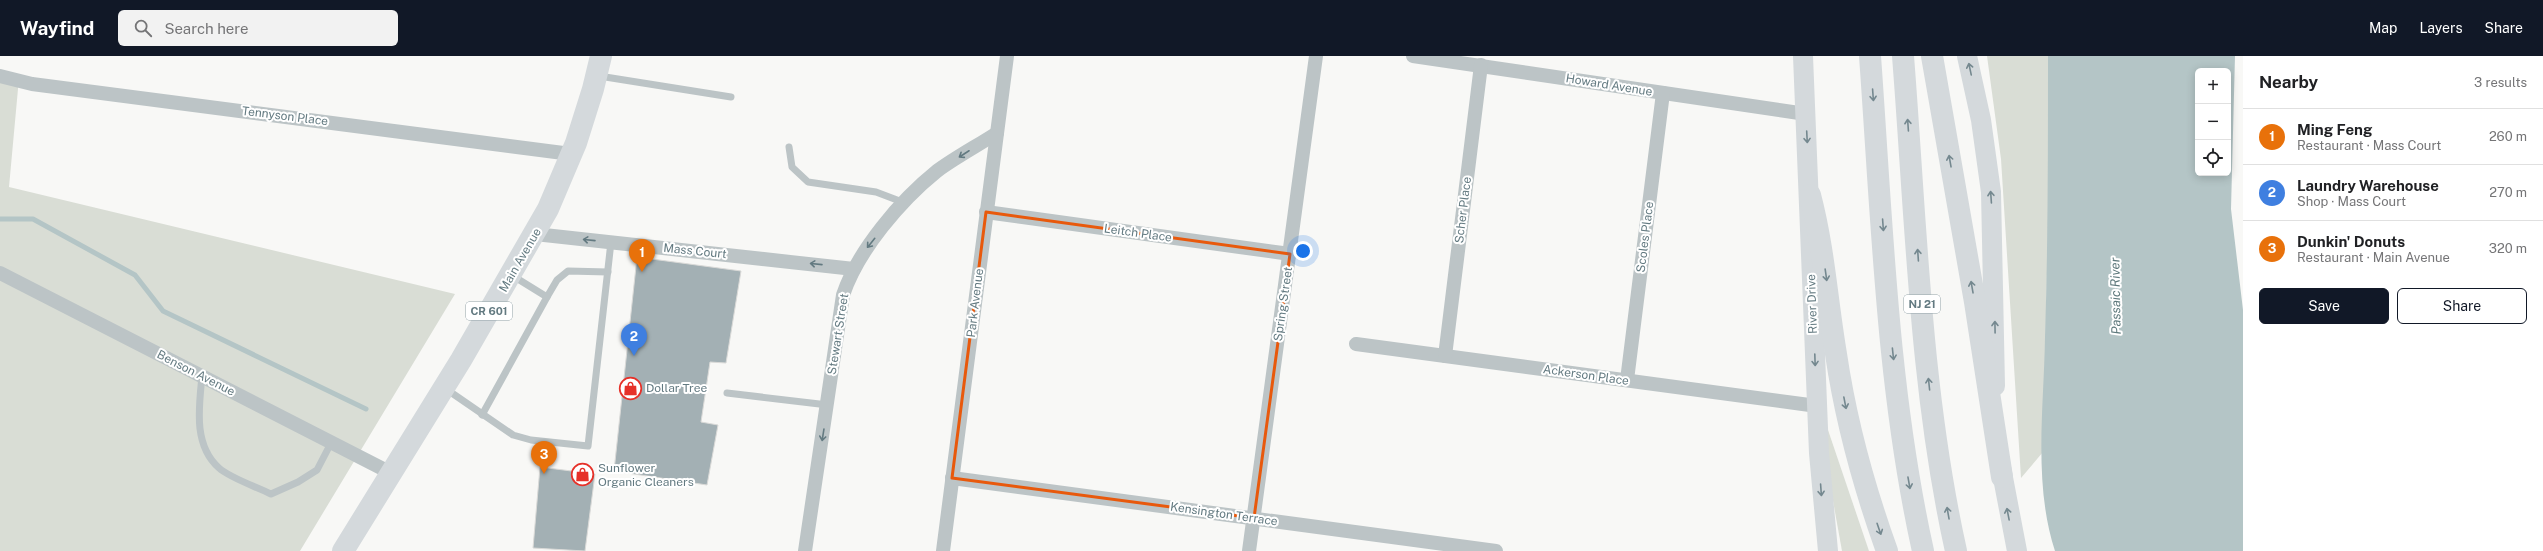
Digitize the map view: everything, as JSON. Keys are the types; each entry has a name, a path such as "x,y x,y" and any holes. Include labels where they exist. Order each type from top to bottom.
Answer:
{"main road":[{"name":"River Drive","path":"1803,56 1810,196 1816,406 1822,496 1828,551"},
{"name":"NJ 21","path":"1870,56 1892,346 1906,468 1922,551"},
{"name":"NJ 21","path":"1903,56 1931,404 1939,462 1956,551"},
{"path":"1932,56 1975,302 2002,478 2016,551"},
{"path":"1968,56 1981,120 1991,192 1995,403 2002,478"},
{"name":"Main Avenue","path":"344,551 444,388 535,234 571,154 599,66"},
{"path":"1810,196 1823,253 1835,348 1849,423 1867,492 1887,551"}],"street":[{"name":"Park Avenue","path":"943,551 1007,56"},
{"name":"Spring Street","path":"1249,551 1316,56"},
{"name":"Howard Avenue","path":"1413,56 1806,114"},
{"name":"Scher Place","path":"1445,356 1481,65"},
{"name":"Tennyson Place","path":"0,76 32,84 571,154"},
{"name":"Scoles Place","path":"1627,380 1663,93"},
{"name":"Stewart Street","path":"805,551 844,295 854,269 866,249 905,203 938,171 997,133"},
{"name":"Leitch Place","path":"986,212 1290,254"},
{"name":"Mass Court","path":"535,234 854,269"},
{"name":"Benson Avenue","path":"0,273 391,473"},
{"name":"Ackerson Place","path":"1356,344 1816,406"},
{"name":"Kensington Terrace","path":"952,478 1496,551"}],"lane":[{"path":"599,66 731,97"},
{"path":"789,147 792,167 808,182 876,192 905,203"},
{"path":"444,388 513,435 531,440 588,446 611,242"},
{"path":"482,415 557,280 568,271 608,272"},
{"path":"511,275 547,297"},
{"path":"202,376 198,420 207,454 220,469 271,494 298,482 317,470 331,443"},
{"path":"727,393 828,405"}],"highlighted area":[{"path":"986,212 1290,254 1254,518 952,478"}],"shaded area":[{"path":"1987,56 2048,56 2049,183 2043,452 2021,478 2001,159"},
{"path":"0,69 19,78 9,187 455,294 300,551 0,551"},
{"path":"1828,430 1869,551 1842,551 1828,473"}],"water":[{"name":"Passaic River","path":"2048,56 2235,56 2231,209 2243,310 2243,551 2055,551 2048,525 2044,499 2041,445 2048,197"}],"building":[{"path":"637,257 741,271 726,363 710,362 701,422 718,425 707,485 614,471"},
{"path":"540,467 595,474 585,551 533,548"}],"waterway":[{"path":"0,219 33,219 135,275 163,311 366,409"}],"place":[{"name":"Ming Feng","path":"642,272"},
{"name":"Laundry Warehouse","path":"634,356"},
{"name":"Dollar Tree","path":"630,388"},
{"name":"Dunkin' Donuts","path":"544,474"},
{"name":"Sunflower Organic Cleaners","path":"583,475"}]}
